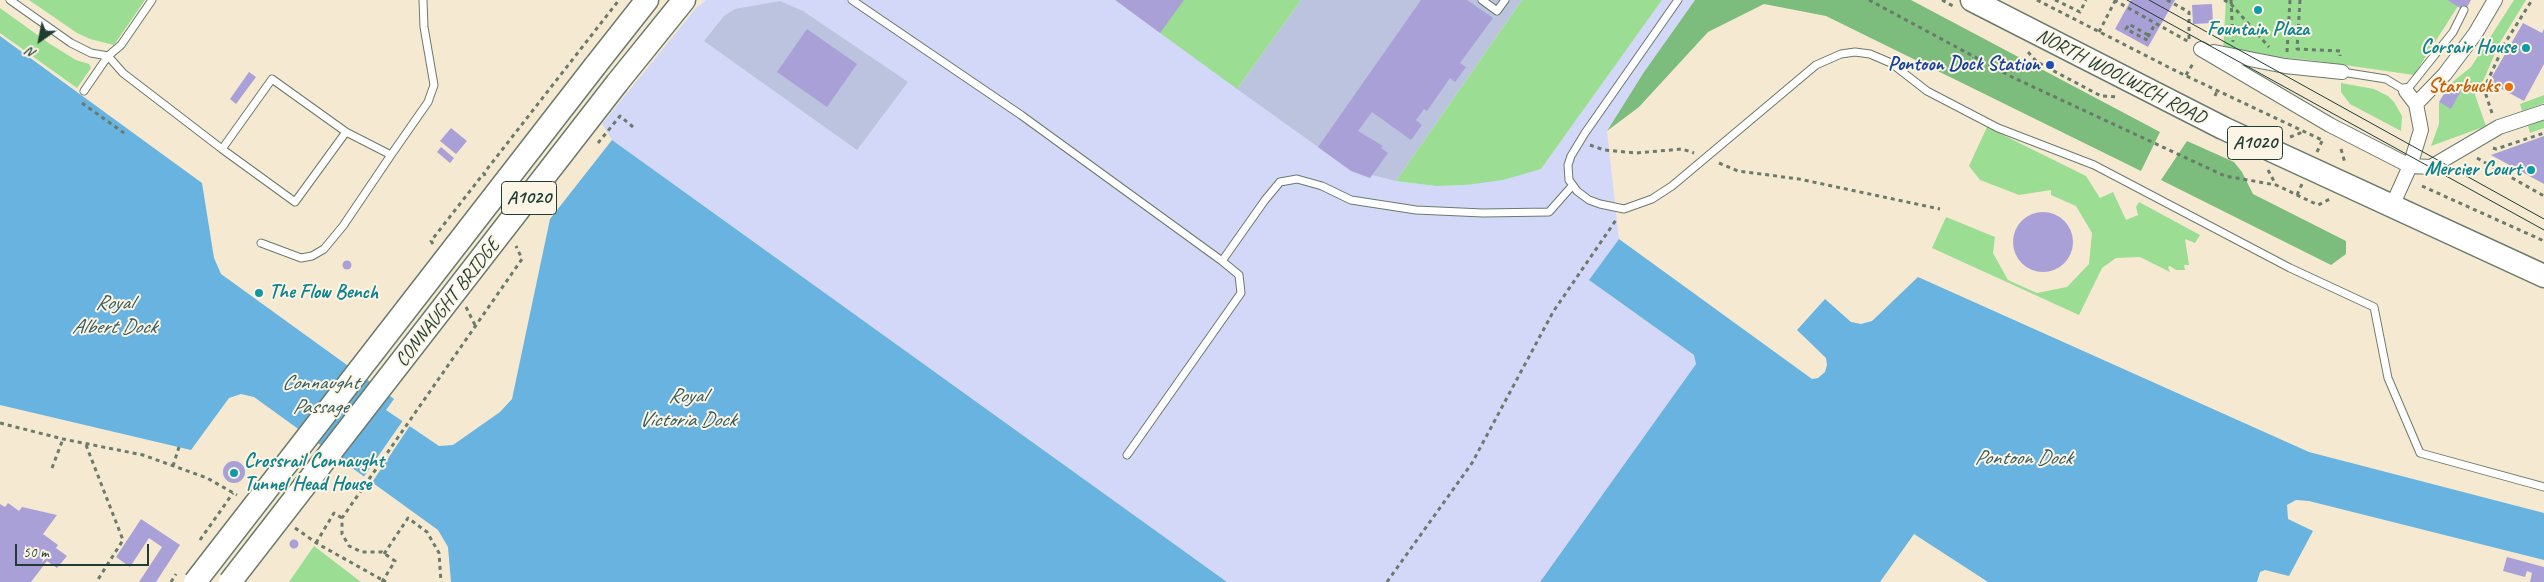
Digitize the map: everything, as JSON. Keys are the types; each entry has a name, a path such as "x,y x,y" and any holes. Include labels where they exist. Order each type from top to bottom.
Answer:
{"main road":[{"name":"CONNAUGHT BRIDGE","path":"189,574 647,0"},
{"name":"CONNAUGHT BRIDGE","path":"230,582 617,83 684,0"},
{"name":"NORTH WOOLWICH ROAD","path":"1972,0 2222,128 2544,276"}],"street":[{"path":"2416,104 2445,74 2475,34 2495,0"},
{"path":"2201,49 2286,66 2342,72"},
{"path":"2201,49 2330,125 2410,166 2431,168 2499,127 2544,112"},
{"path":"2392,206 2410,166 2420,130 2416,104 2406,91"}],"lane":[{"path":"10,0 71,43 91,52 108,56 123,74 295,202 346,132"},
{"path":"84,91 108,56 121,46 152,0"},
{"path":"262,243 301,258 312,256 324,249 343,226 428,102 434,85 424,27 423,0"},
{"path":"852,0 1021,115 1239,275 1241,292 1127,454"},
{"path":"1482,0 1497,11 1505,0"},
{"path":"1678,0 1580,140 1568,165 1568,174 1572,186 1582,195 1600,204 1624,209 1652,199 1706,157 1816,65 1841,54 1855,52 1882,58 1928,91 1998,128 2094,165 2290,268 2374,307 2388,378 2420,454 2544,487"},
{"path":"2342,72 2386,79 2406,91 2453,32 2464,10"},
{"path":"222,149 272,79 346,132 391,155"},
{"path":"1222,261 1280,182 1297,178 1322,186 1351,200 1416,210 1483,213 1549,212 1572,186"}],"path":[{"path":"1868,0 2012,78 2217,172 2250,182 2276,186 2318,205 2332,198"},
{"path":"2037,0 2046,2 2099,32 2217,91 2303,131 2285,138"},
{"path":"2055,0 2080,12 2086,0"},
{"path":"2099,32 2114,0 2201,49"},
{"path":"2167,0 2189,12 2189,42"},
{"path":"2224,0 2231,2 2286,66"},
{"path":"2286,66 2290,0"},
{"path":"2300,0 2297,49 2340,51"},
{"path":"2499,127 2484,89 2505,42 2532,0"},
{"path":"2231,2 2234,56"},
{"path":"2129,24 2147,36 2126,29 2129,24"},
{"path":"2147,36 2155,24"},
{"path":"84,91 79,101 124,133"},
{"path":"2215,96 2217,91"},
{"path":"2475,142 2496,149 2544,132"},
{"path":"1580,140 1604,150 1636,153 1682,148 1738,171 1799,179 1940,209"},
{"path":"2318,150 2323,140"},
{"path":"2341,149 2348,168"},
{"path":"2463,150 2544,196"},
{"path":"2267,168 2276,186"},
{"path":"2422,186 2544,241"},
{"path":"2297,195 2299,190"},
{"path":"1387,582 1472,463 1553,312 1624,209"},
{"path":"288,523 316,543 384,581 395,561 384,554 362,552 349,546 342,534 342,518 522,259 512,238"},
{"path":"464,302 475,325"},
{"path":"0,423 143,456 207,478 244,498"},
{"path":"52,468 63,439"},
{"path":"86,444 123,540 97,581"},
{"path":"173,466 178,447"},
{"path":"199,542 233,493"},
{"path":"316,543 334,513 342,518"},
{"path":"384,554 408,518 427,532 439,553 441,582"},
{"path":"171,582 189,574"}],"shaded area":[{"path":"706,0 1115,0 1339,162 1396,181 1436,186 1466,185 1541,169 1662,0 1695,0 1644,72 1607,131 1619,239 1589,280 1694,355 1696,364 1540,582 1227,582 612,140 602,124 696,8"},
{"path":"1301,0 1522,0 1396,181 1356,171 1339,162 1237,89"},
{"path":"780,1 803,11 908,82 857,150 704,41 724,16 735,9"}],"green space":[{"path":"29,0 145,0 114,45 90,39 77,33"},
{"path":"1179,0 1301,0 1237,89 1156,30"},
{"path":"1522,0 1662,0 1541,169 1503,180 1466,185 1436,186 1396,181"},
{"path":"1695,0 1911,0 2160,132 2141,171 1826,16 1764,4 1708,32 1639,107 1607,131 1644,72"},
{"path":"2226,0 2447,0 2458,6 2414,75 2310,60 2223,52"},
{"path":"2514,0 2526,0 2499,44 2475,95 2486,126 2431,146 2439,124 2439,102 2451,108 2461,91 2450,84 2471,67"},
{"path":"0,8 50,44 76,60 89,64 91,68 77,88 0,33"},
{"path":"2341,83 2374,89 2388,96 2402,116 2401,131 2350,104 2341,92"},
{"path":"2544,95 2544,103 2522,111 2520,104"},
{"path":"2544,120 2544,128 2530,133 2528,126"},
{"path":"1987,127 2086,176 2100,198 2113,192 2126,220 2138,215 2136,207 2139,202 2200,235 2195,243 2185,239 2189,265 2184,265 2185,270 2176,270 2170,266 2168,267 2170,272 2140,257 2116,258 2102,268 2079,315 1932,248 1946,217 1995,237 1993,253 2008,280 2037,293 2067,287 2089,264 2092,233 2076,206 2051,195 2051,190 2019,195 1980,180 1969,166"},
{"path":"2187,141 2234,162 2242,172 2253,194 2346,241 2346,254 2331,265 2161,180"},
{"path":"314,546 361,582 289,582"}],"water":[{"name":"Royal Victoria Dock","path":"0,36 202,183 214,258 221,274 394,399 386,410 439,446 453,445 500,412 512,399 550,219 612,140 1227,582 451,582 448,547 438,530 254,397 241,394 229,398 191,450 0,405"},
{"name":"Pontoon Dock","path":"1619,239 1812,379 1818,378 1825,372 1826,358 1797,330 1825,299 1851,322 1861,324 1872,321 1918,277 2309,452 2544,513 2544,560 2309,501 2296,500 2287,505 2288,519 2313,531 2289,576 2265,570 2260,572 2257,582 1988,582 1914,534 1880,582 1540,582 1696,364 1694,355 1589,280"}],"pier":[{"path":"404,419 411,424 371,484 363,478"}],"building":[{"path":"1115,0 1184,0 1160,33"},
{"path":"1421,0 1467,0 1493,18 1460,63 1466,67 1455,82 1450,78 1427,111 1424,109 1416,120 1422,125 1411,140 1372,112 1358,131 1383,146 1381,148 1388,153 1370,178 1351,171 1318,147"},
{"path":"2131,0 2175,0 2148,47 2115,29"},
{"path":"2447,0 2471,0 2465,11"},
{"path":"2212,4 2213,23 2193,24 2192,5"},
{"name":"Corsair House","path":"2523,23 2542,33 2544,29 2544,64 2524,101 2489,82"},
{"path":"807,29 857,64 827,107 777,72"},
{"path":"249,72 256,77 236,104 230,99"},
{"path":"2450,84 2461,91 2451,109 2439,102"},
{"path":"451,128 467,141 456,154 440,141"},
{"name":"Mercier Court","path":"2544,136 2544,184 2491,155"},
{"path":"441,147 454,158 450,163 437,152"},
{"path":"2043,212 2060,217 2068,225 2073,242 2068,259 2060,267 2043,272 2026,267 2018,259 2013,242 2018,225 2026,217"},
{"path":"347,260 352,265 347,270 342,265"},
{"name":"Crossrail Connaught Tunnel Head House","path":"234,461 242,464 245,472 242,480 234,483 226,480 223,472 226,464"},
{"path":"8,503 19,511 22,507 57,515 43,534 58,545 56,548 67,556 57,568 47,561 31,582 0,582 0,504 5,507"},
{"path":"141,519 180,545 156,582 139,582 162,547 149,538 130,567 116,557"},
{"path":"294,539 299,544 294,549 289,544"},
{"path":"2507,557 2544,567 2544,582 2530,582 2532,573 2527,571 2525,577 2503,571"}],"tram line":[{"path":"2127,0 2544,230"},
{"path":"2149,0 2544,219"}],"place":[{"name":"Fountain Plaza","path":"2258,10"},
{"name":"Corsair House","path":"2526,48"},
{"name":"Pontoon Dock Station","path":"2050,65"},
{"name":"Starbucks","path":"2509,87"},
{"name":"Mercier Court","path":"2531,170"},
{"name":"The Flow Bench","path":"259,293"},
{"name":"Crossrail Connaught Tunnel Head House","path":"234,473"}],"water label":[{"name":"Royal Albert Dock","path":"114,315"},
{"name":"Connaught Passage","path":"320,395"}]}
